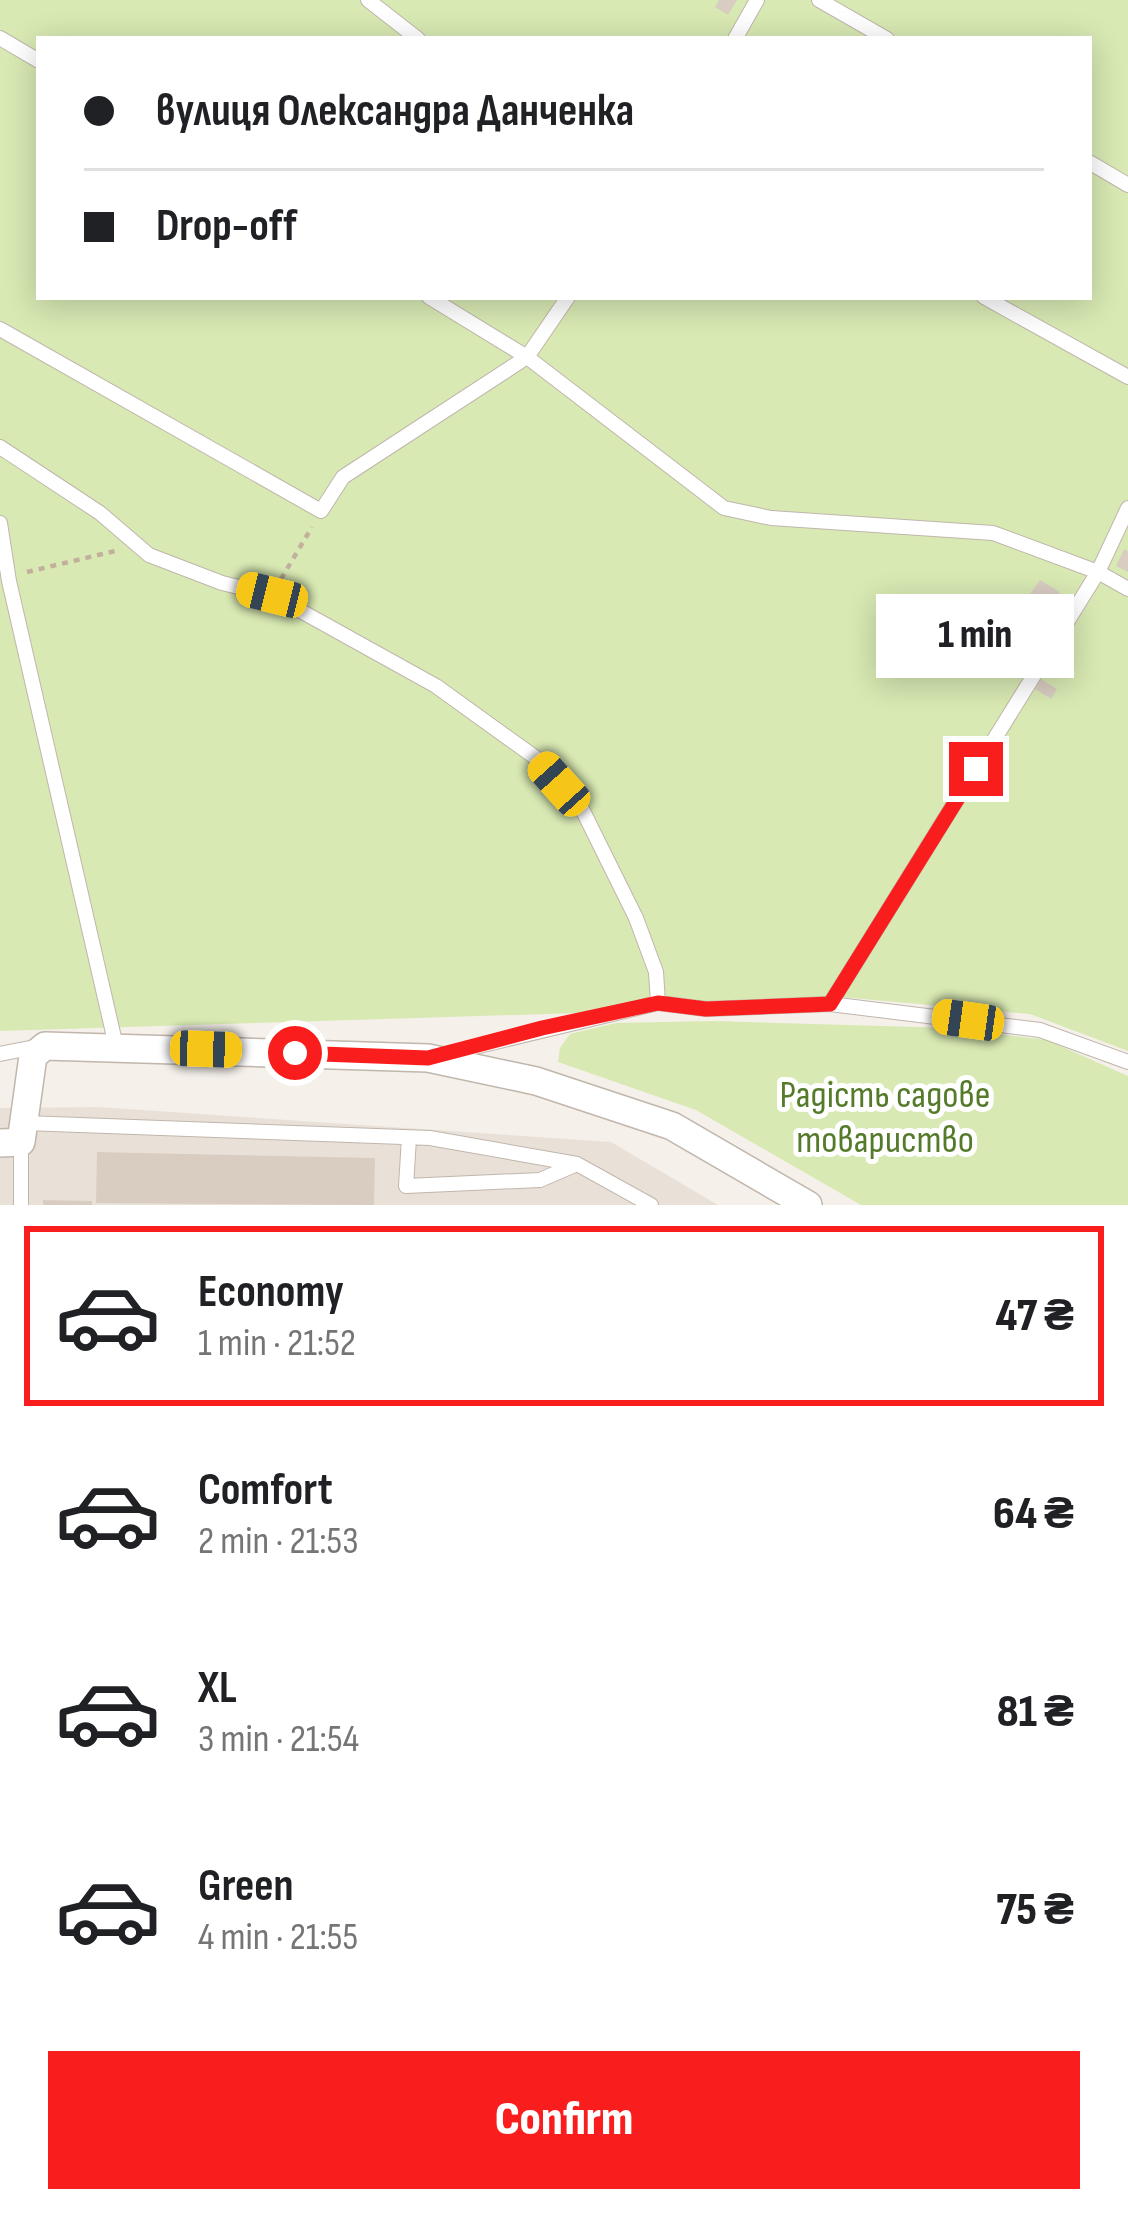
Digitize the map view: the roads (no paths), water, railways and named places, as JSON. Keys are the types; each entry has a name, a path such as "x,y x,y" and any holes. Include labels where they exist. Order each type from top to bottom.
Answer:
{"street":[{"path":"15,1136 33,1056 46,1046 428,1058 536,1082 672,1126 808,1205"}],"lane":[{"path":"368,0 414,36"},
{"path":"737,36 757,0"},
{"path":"819,0 882,36"},
{"path":"0,38 36,59"},
{"path":"1092,164 1128,185"},
{"path":"434,300 527,357 724,508 771,518 993,533 1099,572 1128,589"},
{"path":"0,329 321,511 343,477 527,357 566,300"},
{"path":"989,300 1128,377"},
{"path":"0,448 100,513 149,555 222,583 272,595 436,686 536,758 583,811 636,919 656,972 658,1003"},
{"path":"830,1004 1099,572 1128,508"},
{"path":"0,524 116,1046"},
{"path":"428,1058 658,1003 706,1009 830,1004 1040,1030 1128,1062"},
{"path":"0,1054 46,1046"},
{"path":"21,1205 15,1136 409,1138 577,1164 651,1205"},
{"path":"409,1138 406,1186 540,1180 577,1164"}],"park label":[{"name":"Радість садове товариство","path":"885,1116"}]}
